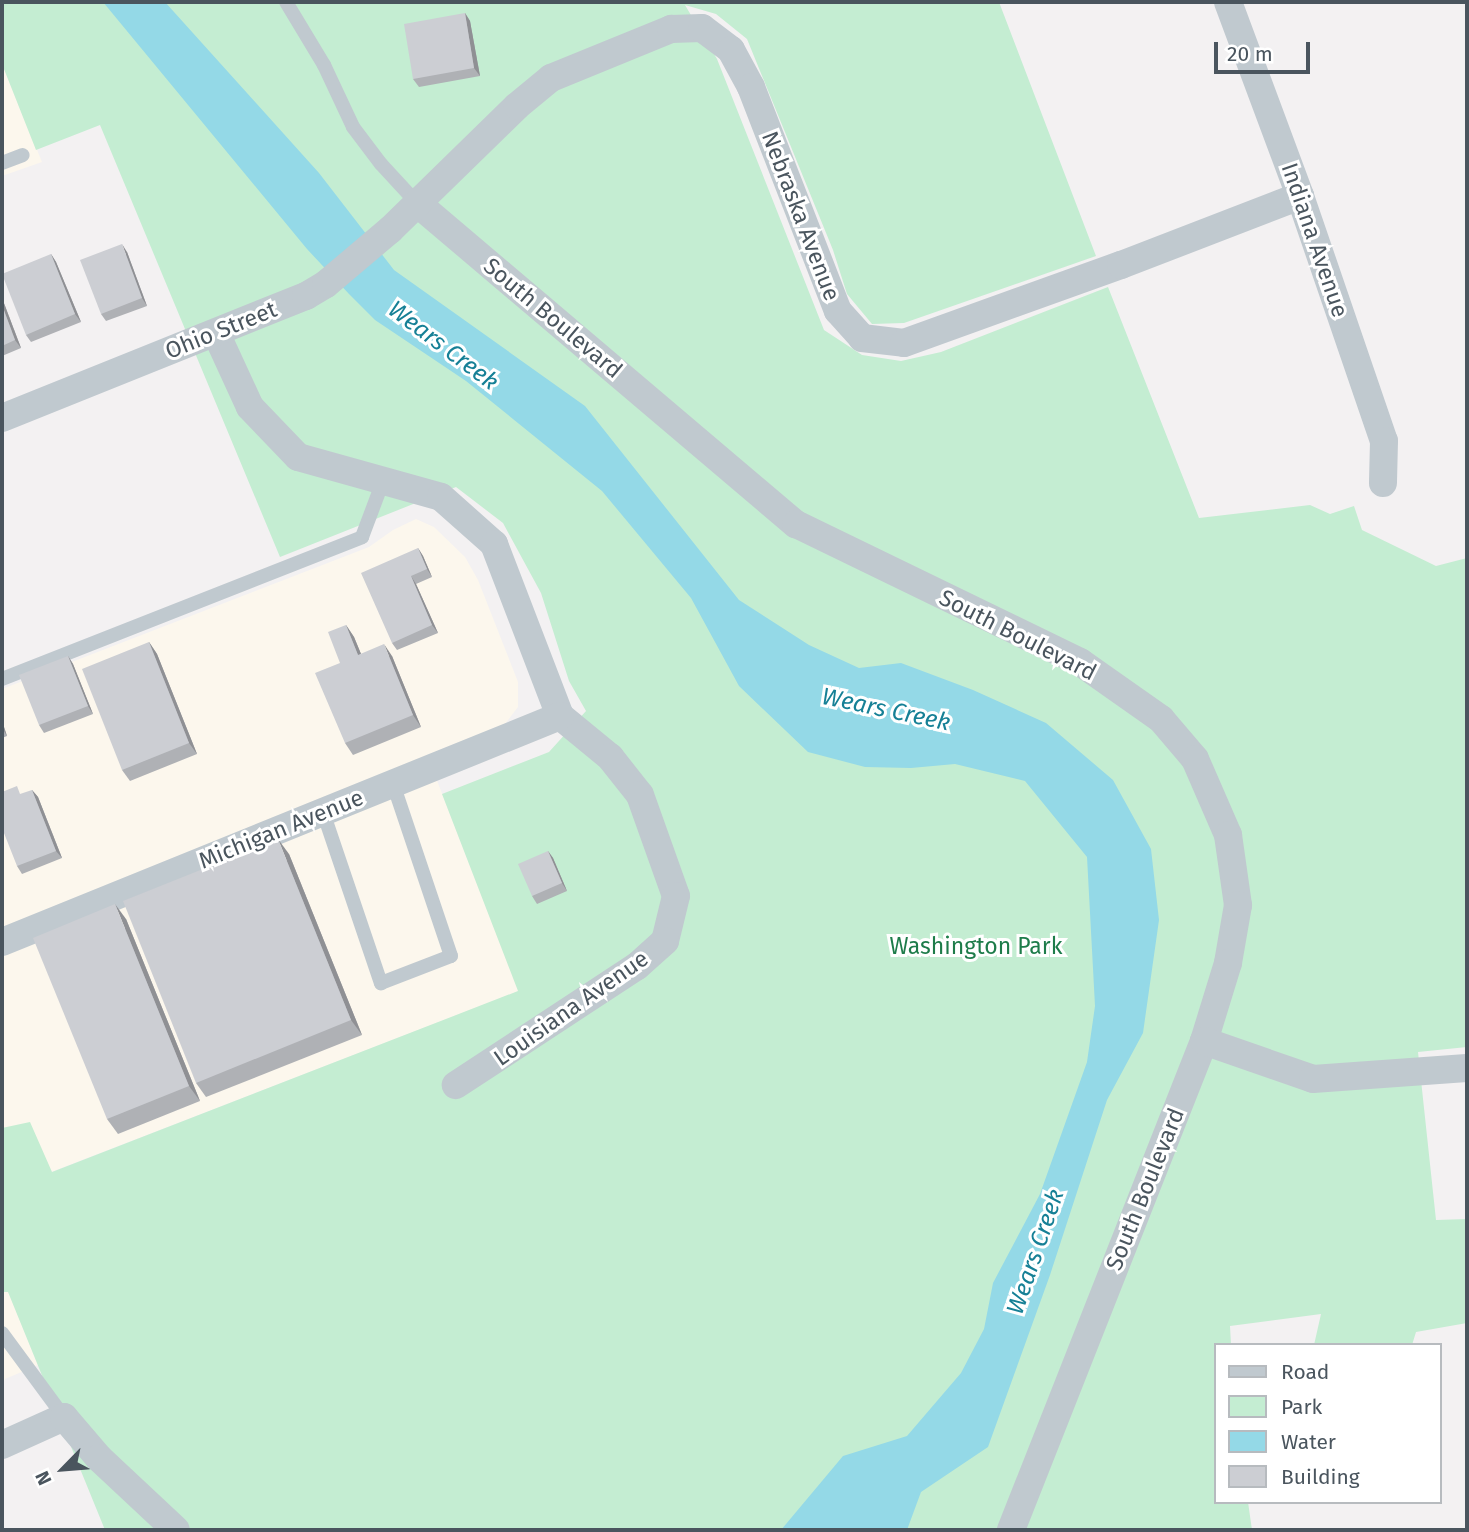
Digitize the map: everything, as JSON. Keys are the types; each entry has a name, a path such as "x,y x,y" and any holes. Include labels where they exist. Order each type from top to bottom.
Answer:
{"street":[{"name":"Indiana Avenue","path":"1228,2 1300,196 1384,441 1383,483"},
{"name":"Nebraska Avenue","path":"417,204 517,106 551,78 671,29 702,29 731,50 751,87 838,311 862,338 904,343 1121,265 1300,196"},
{"name":"Ohio Street","path":"2,418 306,296 326,284 417,204"},
{"name":"South Boulevard","path":"417,204 796,524 1080,662 1161,719 1195,759 1228,835 1238,905 1228,963 1204,1041 1011,1530"},
{"name":"Louisiana Avenue","path":"216,333 250,407 298,457 441,497 494,544 560,716 610,757 640,794 676,896 665,941 637,966 456,1085"},
{"name":"Michigan Avenue","path":"2,942 560,716"},
{"path":"1204,1041 1312,1079 1467,1068"},
{"path":"2,1445 64,1417 99,1458 176,1530"}],"lane":[{"path":"286,2 324,65 353,127 381,164 417,204"},
{"path":"2,163 23,155"},
{"path":"2,679 362,537 383,481"},
{"path":"323,812 381,982 451,956 393,784"},
{"path":"2,1333 64,1417"}],"shaded area":[{"path":"2,64 42,162 2,176"},
{"path":"416,519 434,527 465,557 478,580 518,682 518,707 505,724 427,755 519,991 2,1191 2,689 369,547 393,530"},
{"path":"2,1276 38,1365 5,1379 2,1385"}],"green space":[{"name":"Washington Park","path":"2,2 999,2 1096,256 904,323 872,324 847,294 833,250 747,39 716,14 685,5 717,59 824,330 862,355 901,361 941,352 1108,287 1199,518 1310,505 1330,514 1354,506 1362,530 1436,566 1467,558 1467,1047 1418,1052 1436,1220 1467,1219 1467,1323 1416,1332 1413,1343 1314,1343 1321,1314 1230,1326 1231,1343 1214,1343 1214,1504 1248,1504 1252,1530 105,1530 8,1292 2,1292 2,1128 30,1122 52,1172 518,991 442,794 549,752 586,711 569,681 541,593 503,523 456,487 280,557 100,125 36,150 2,64"}],"water":[{"name":"Wears Creek","path":"103,2 165,2 319,173 394,270 585,406 739,600 809,645 859,668 901,663 973,690 1046,723 1113,780 1151,849 1159,920 1143,1033 1107,1100 1050,1275 988,1447 921,1492 907,1530 781,1530 843,1456 907,1436 961,1373 984,1329 993,1283 1040,1194 1087,1062 1095,1006 1087,857 1025,781 955,764 911,768 865,767 808,752 739,686 691,598 602,491 466,381 375,320 307,249"}],"building":[{"path":"465,13 474,68 413,79 404,24"},
{"path":"122,244 142,298 101,314 80,260"},
{"path":"51,254 75,314 26,335 2,274"},
{"path":"2,305 15,340 2,346"},
{"path":"418,548 427,569 411,576 432,625 392,643 361,573"},
{"path":"346,625 358,655 384,644 413,715 345,743 315,673 340,663 328,632"},
{"path":"149,642 189,743 122,770 82,669"},
{"path":"68,656 88,706 39,725 19,675"},
{"path":"17,786 20,794 32,790 56,851 17,866 2,828 2,792"},
{"path":"278,839 351,1020 196,1083 123,901"},
{"path":"548,851 562,883 532,896 518,864"},
{"path":"115,904 189,1086 107,1119 33,938"}]}
